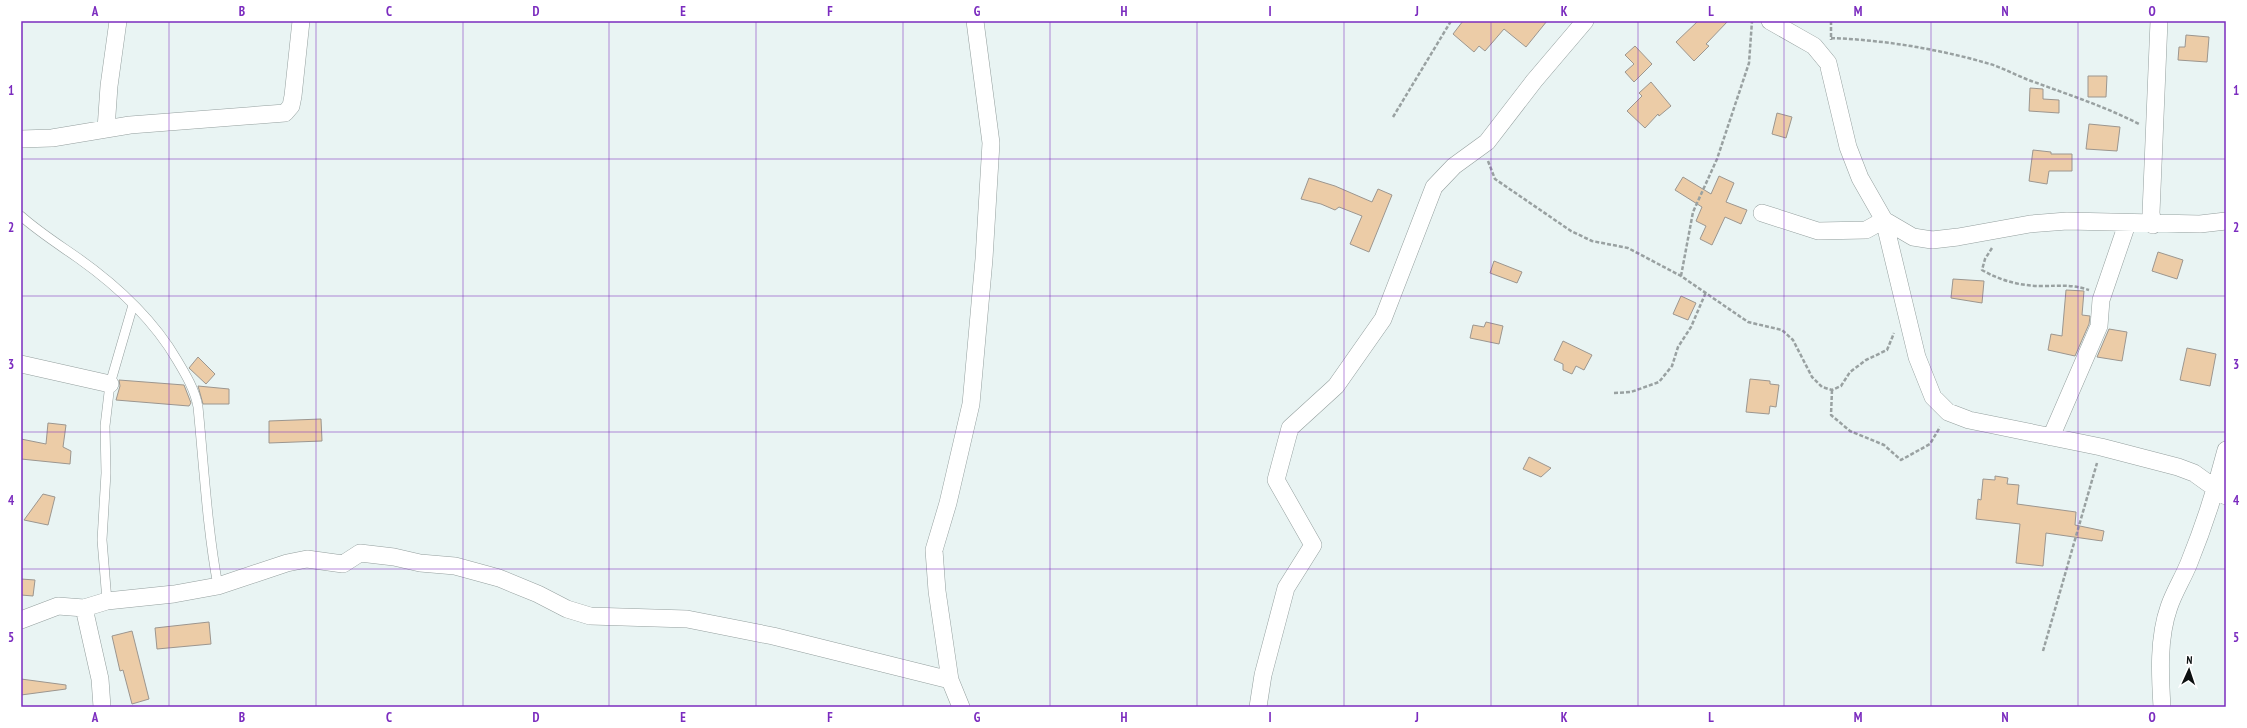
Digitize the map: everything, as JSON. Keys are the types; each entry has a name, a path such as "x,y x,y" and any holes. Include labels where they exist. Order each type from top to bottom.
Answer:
{"street":[{"path":"106,129 109,86 118,21"},
{"path":"21,139 52,138 130,125 285,113 291,106 293,96 301,21"},
{"path":"961,707 950,680 937,591 934,550 948,503 971,404 984,259 991,143 975,21"},
{"path":"1258,707 1263,675 1286,588 1313,545 1276,480 1290,428 1336,386 1383,319 1434,187 1454,166 1488,142 1534,81 1585,21"},
{"path":"1770,21 1814,46 1828,63 1848,147 1860,178 1884,220 1917,357 1933,397 1948,412 1969,420 2101,447 2194,472 2221,493"},
{"path":"2153,225 2151,213 2159,21"},
{"path":"1762,213 1818,230 1866,230 1884,220"},
{"path":"1884,220 1913,237 1932,240 1958,237 2030,224 2067,222 2153,225 2200,224 2226,221"},
{"path":"2051,437 2099,326 2102,295 2127,224"},
{"path":"21,364 110,384"},
{"path":"2162,707 2160,678 2163,639 2169,607 2190,562 2207,518 2221,493 2226,450"},
{"path":"21,620 58,606 84,608 107,601 174,594 218,586 287,563 307,559 343,564 360,553 394,557 420,563 455,566 498,578 538,594 567,609 590,616 687,619 773,636 950,680"},
{"path":"84,608 100,679 102,707"}],"lane":[{"path":"21,216 105,278 148,319 170,348 195,394 207,491 209,540 218,586"},
{"path":"107,601 102,540 106,474 105,426 110,384 133,305"}],"path":[{"path":"1393,117 1451,21"},
{"path":"1681,276 1692,212 1717,159 1749,63 1752,21"},
{"path":"1831,38 1864,39 1922,49 1990,64 2030,81 2109,109 2155,133"},
{"path":"1488,142 1488,165 1495,180 1571,231 1592,240 1628,248 1681,276 1748,322 1782,330 1793,340 1812,377 1822,387 1832,390 1841,386 1850,372 1866,360 1887,350 1895,331"},
{"path":"1994,230 1996,242 1985,260 1982,270 1994,277 2013,283 2041,286 2072,284 2102,295"},
{"path":"1614,393 1631,392 1659,382 1672,366 1678,347 1691,327 1706,292"},
{"path":"1832,390 1831,415 1850,431 1884,445 1901,460 1930,444 1940,427 1954,415"},
{"path":"2043,651 2101,447"}],"building":[{"path":"1463,21 1547,21 1526,47 1504,29 1485,51 1479,46 1474,52 1453,34"},
{"path":"1698,21 1728,21 1706,44 1709,46 1694,61 1676,42"},
{"path":"2186,35 2209,37 2207,62 2178,60 2179,47 2185,47"},
{"path":"1635,46 1652,64 1634,82 1625,72 1634,64 1625,55"},
{"path":"2088,76 2107,76 2106,97 2088,97"},
{"path":"1651,82 1671,106 1659,116 1658,114 1645,128 1627,111 1642,96 1639,93"},
{"path":"2030,88 2043,89 2043,99 2059,100 2059,113 2029,111"},
{"path":"1777,113 1792,117 1786,138 1772,134"},
{"path":"2089,124 2120,127 2117,151 2086,149"},
{"path":"2033,150 2051,152 2051,154 2072,154 2072,171 2049,171 2047,184 2029,181"},
{"path":"1719,176 1734,183 1726,202 1747,210 1741,224 1725,217 1712,245 1700,239 1706,226 1696,221 1702,207 1675,190 1683,177 1711,194"},
{"path":"1309,178 1335,186 1372,202 1378,189 1392,195 1369,252 1350,244 1362,216 1339,207 1335,210 1321,204 1301,199"},
{"path":"2158,252 2183,260 2177,279 2152,271"},
{"path":"1494,261 1522,272 1517,283 1490,273"},
{"path":"1953,279 1984,281 1982,303 1951,298"},
{"path":"2066,290 2084,291 2082,315 2090,316 2089,324 2075,356 2048,350 2051,334 2062,336"},
{"path":"1681,296 1696,303 1688,320 1673,314"},
{"path":"1486,322 1503,326 1499,344 1470,338 1473,325 1484,327"},
{"path":"2109,329 2127,332 2122,361 2097,357"},
{"path":"1563,341 1592,355 1584,370 1576,366 1572,374 1563,370 1563,364 1554,360"},
{"path":"2187,348 2216,354 2210,386 2180,380"},
{"path":"198,357 215,374 206,384 189,368"},
{"path":"1750,379 1770,381 1770,384 1779,385 1776,407 1770,406 1769,414 1746,412"},
{"path":"119,380 184,385 191,403 189,406 116,400 120,386"},
{"path":"198,386 229,389 229,404 203,404"},
{"path":"321,419 322,441 269,443 269,421"},
{"path":"48,423 66,425 63,447 71,451 70,464 21,459 21,439 46,444"},
{"path":"1529,457 1551,468 1541,477 1523,469"},
{"path":"1995,476 2008,478 2007,484 2019,485 2017,504 2076,512 2075,525 2104,531 2102,541 2046,533 2043,566 2016,563 2020,524 1976,519 1978,499 1981,500 1983,479 1995,480"},
{"path":"43,494 55,497 48,525 24,520"},
{"path":"21,579 35,580 33,596 21,595"},
{"path":"209,622 211,644 157,649 155,628"},
{"path":"132,631 149,699 132,704 123,670 120,671 112,636"},
{"path":"21,679 66,685 66,689 21,695"}]}
